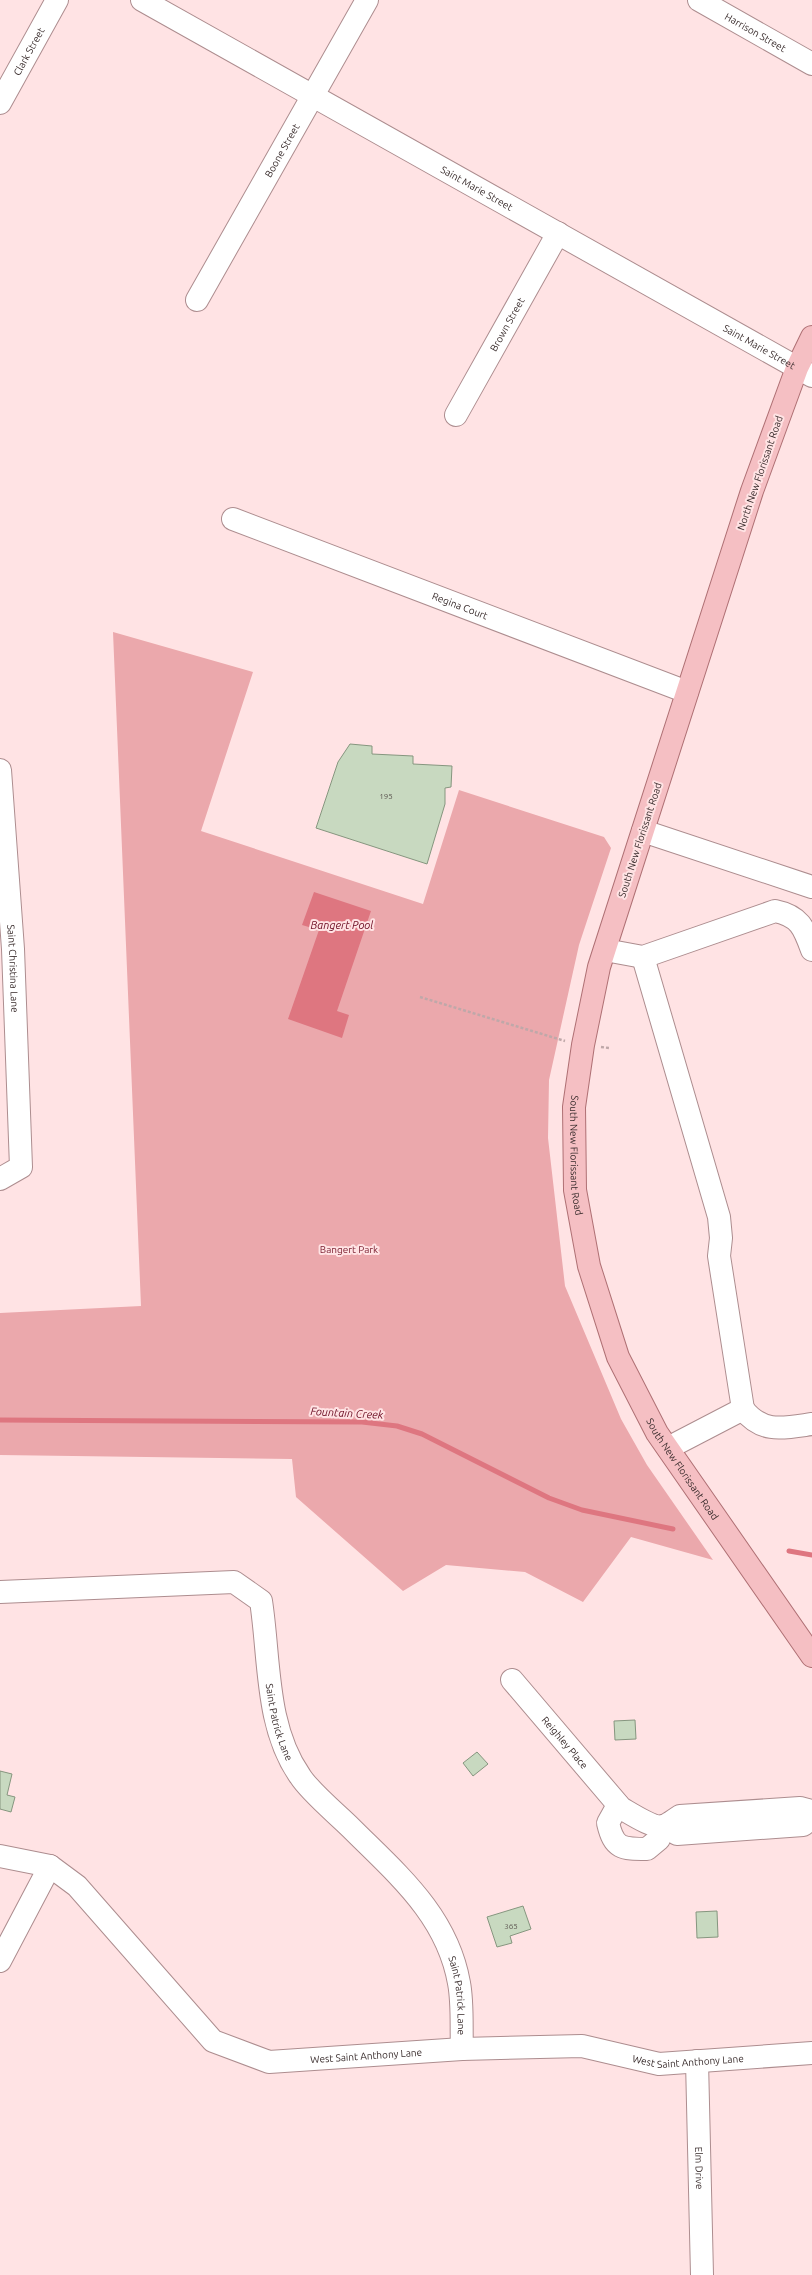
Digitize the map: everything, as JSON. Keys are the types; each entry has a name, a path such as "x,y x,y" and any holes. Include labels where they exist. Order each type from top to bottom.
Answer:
{"main road":[{"name":"North New Florissant Road","path":"713,612 752,491 805,372 812,337"},
{"name":"South New Florissant Road","path":"713,612 599,967 583,1045 574,1107 575,1190 589,1266 618,1357 658,1433 812,1656"}],"street":[{"name":"Clark Street","path":"0,103 57,0"},
{"name":"Saint Marie Street","path":"142,0 805,372"},
{"name":"Boone Street","path":"197,300 367,0"},
{"name":"Harrison Street","path":"698,0 812,64"},
{"name":"Brown Street","path":"456,415 558,233"},
{"name":"Regina Court","path":"233,519 687,692"},
{"name":"Saint Christina Lane","path":"0,770 6,950 21,1167 0,1179"},
{"path":"643,831 812,887"},
{"path":"605,950 643,957 775,911 787,914 798,922 805,931 812,950"},
{"path":"643,957 719,1217 721,1238 719,1256 743,1409 751,1419 762,1425 779,1429 812,1424"},
{"path":"668,1448 743,1409"},
{"name":"Saint Patrick Lane","path":"0,1592 234,1582 262,1601 266,1632 268,1678 281,1736 300,1777 418,1896 444,1934 459,1983 462,2049"},
{"name":"Reighley Place","path":"512,1680 618,1805 638,1818 658,1826 664,1826 677,1834 800,1808 812,1811"},
{"path":"618,1805 608,1823 612,1838 618,1845 626,1849 647,1849 659,1839 664,1826"},
{"name":"Reighley Place","path":"743,1821 803,1826 812,1818"},
{"name":"West Saint Anthony Lane","path":"0,1856 50,1866 77,1886 214,2041 269,2062 462,2049 582,2046 659,2064 812,2052"},
{"path":"0,1961 50,1866"},
{"name":"Elm Drive","path":"697,2061 702,2275"}],"path":[{"path":"420,997 558,1040 609,1048"}],"green space":[{"name":"Bangert Park","path":"113,632 253,672 201,831 423,904 459,790 604,837 611,848 579,945 549,1080 548,1138 565,1286 621,1419 647,1465 713,1560 631,1537 583,1602 525,1572 446,1565 403,1591 296,1497 292,1459 0,1455 0,1313 141,1306"}],"water":[{"name":"Bangert Pool","path":"314,892 371,911 337,1011 349,1015 342,1038 288,1019 319,930 302,925"}],"building":[{"path":"350,744 372,746 372,754 413,756 413,764 452,766 451,787 445,788 445,804 427,864 316,828 338,762"},
{"path":"635,1720 636,1739 615,1740 614,1721"},
{"path":"477,1752 488,1764 473,1776 463,1763"},
{"path":"0,1771 12,1774 7,1795 15,1797 11,1812 0,1809"},
{"path":"523,1906 531,1929 510,1936 512,1943 497,1947 487,1917"},
{"path":"717,1911 718,1937 697,1938 696,1912"}],"waterway":[{"name":"Fountain Creek","path":"0,1420 362,1422 397,1426 422,1434 549,1498 582,1510 673,1529"},
{"name":"Fountain Creek","path":"789,1551 812,1555"}]}
